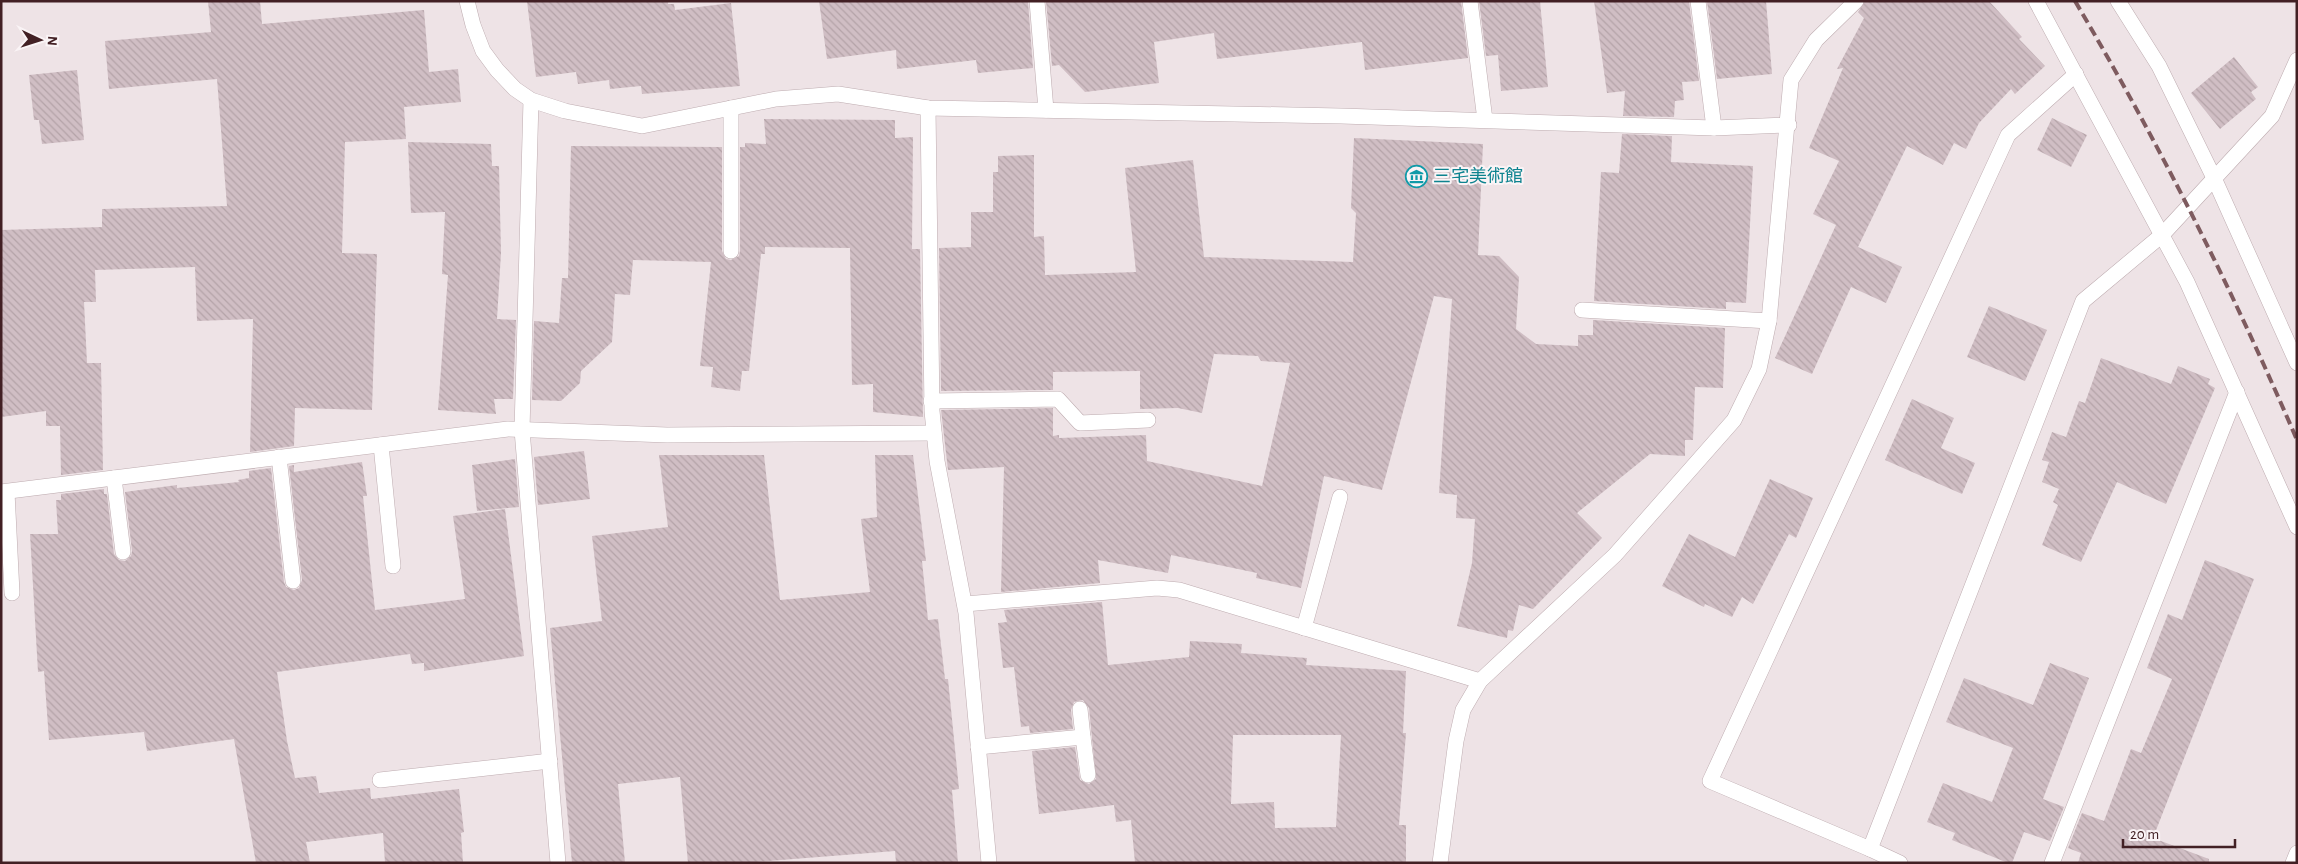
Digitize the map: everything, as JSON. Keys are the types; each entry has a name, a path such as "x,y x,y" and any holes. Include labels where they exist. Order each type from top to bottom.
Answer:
{"street":[{"path":"467,1 473,25 483,51 496,70 515,90 531,100 565,111 642,126 776,99 838,94 928,108 1485,120 1714,128 1789,125"},
{"path":"1037,1 1046,110"},
{"path":"1470,1 1485,120"},
{"path":"1698,1 1714,128"},
{"path":"1440,863 1456,741 1463,710 1480,681 1615,555 1734,420 1759,369 1769,321 1789,125 1791,80 1816,40 1856,1"},
{"path":"2036,1 2187,282 2297,527"},
{"path":"2118,1 2159,66 2214,178 2297,363"},
{"path":"1870,849 2083,301 2162,235 2272,116 2297,60"},
{"path":"1900,863 1710,781 2008,135 2076,74"},
{"path":"531,100 522,430 558,863"},
{"path":"731,251 732,108"},
{"path":"928,108 931,401 937,461 965,604 989,863"},
{"path":"1582,310 1769,321"},
{"path":"2052,863 2237,392"},
{"path":"931,401 1058,399 1080,423 1148,420"},
{"path":"12,593 4,492 508,429 667,435 934,433"},
{"path":"381,445 393,566"},
{"path":"279,457 293,581"},
{"path":"114,478 124,552"},
{"path":"1304,628 1340,497"},
{"path":"965,604 1157,588 1179,590 1480,681"},
{"path":"1080,709 1088,775"},
{"path":"978,747 1083,736"},
{"path":"380,780 550,761"},
{"path":"2293,863 2297,853"}],"building":[{"path":"208,1 260,1 262,24 424,10 429,72 458,69 461,102 404,107 406,139 345,142 342,253 377,254 372,410 295,408 294,446 250,452 253,319 197,321 195,267 95,270 96,302 84,302 87,363 101,363 103,470 61,475 60,426 46,426 46,411 1,417 1,230 102,227 102,209 227,206 217,79 109,89 105,41 211,32"},
{"path":"527,1 668,1 668,4 674,4 675,10 731,3 740,86 642,94 641,86 610,89 609,80 578,84 576,72 536,77"},
{"path":"819,1 1028,1 1033,68 978,73 976,60 897,69 896,50 827,59"},
{"path":"1046,1 1461,1 1468,58 1365,70 1362,42 1217,59 1214,33 1154,42 1159,83 1085,92 1059,65 1052,66"},
{"path":"1479,1 1540,1 1548,87 1501,91 1498,55 1486,56"},
{"path":"1594,1 1689,1 1699,81 1682,82 1684,100 1675,101 1674,117 1623,116 1625,91 1607,93"},
{"path":"1707,1 1766,1 1772,74 1717,79"},
{"path":"1865,1 1989,1 2022,37 2019,39 2045,66 2015,94 2011,89 1979,123 1966,149 1954,143 1943,165 1907,146 1858,247 1902,267 1886,303 1851,287 1812,374 1775,358 1836,225 1813,214 1839,161 1809,148 1843,68 1837,69 1864,18 1858,12"},
{"path":"2234,57 2258,87 2251,92 2256,99 2220,129 2191,93"},
{"path":"77,70 84,140 42,144 39,120 34,120 29,75"},
{"path":"2052,118 2087,135 2071,167 2037,150"},
{"path":"764,119 895,120 895,138 913,137 912,249 920,249 923,417 873,412 873,384 852,385 850,248 765,247 765,254 761,254 749,371 742,371 740,391 711,387 713,367 700,366 711,262 633,260 630,295 615,294 612,342 581,371 580,383 561,401 532,400 534,321 559,323 562,278 568,278 571,146 722,147 722,251 726,259 731,260 739,256 740,251 740,147 745,147 745,143 766,144"},
{"path":"1622,134 1672,136 1671,162 1753,166 1746,303 1726,302 1726,309 1594,301 1601,172 1619,173"},
{"path":"1354,138 1483,144 1478,255 1499,256 1519,277 1516,329 1536,344 1578,346 1578,335 1593,335 1593,320 1725,328 1723,388 1695,387 1693,440 1685,440 1685,456 1650,454 1577,513 1602,538 1533,609 1519,605 1513,631 1508,630 1507,638 1457,626 1472,563 1475,519 1456,518 1457,495 1439,493 1452,299 1434,296 1382,490 1324,476 1301,588 1256,578 1257,573 1171,555 1168,573 1098,560 1100,583 1001,592 1004,467 948,470 941,410 1053,408 1053,436 1059,435 1059,438 1146,435 1147,461 1262,486 1290,363 1261,361 1258,356 1214,354 1202,413 1178,408 1140,409 1140,371 1053,372 1053,390 941,391 939,248 971,247 971,212 993,212 993,172 998,172 998,156 1034,155 1034,237 1044,236 1045,275 1136,272 1125,168 1193,160 1204,257 1353,262 1356,213 1351,208"},
{"path":"408,142 491,144 492,166 499,166 501,253 497,319 516,320 513,399 494,399 496,414 438,410 448,275 442,274 445,212 411,213"},
{"path":"1989,306 2047,330 2025,381 1967,357"},
{"path":"2101,358 2171,384 2178,366 2210,379 2208,384 2215,388 2166,504 2117,482 2081,562 2042,545 2058,505 2053,502 2059,489 2042,482 2049,462 2042,460 2052,432 2066,437 2079,401 2085,403"},
{"path":"1912,399 1954,418 1941,448 1975,463 1962,494 1885,460"},
{"path":"584,451 590,499 538,505 534,457"},
{"path":"659,455 764,455 780,600 870,592 861,519 877,517 875,455 913,455 926,561 922,561 928,620 938,619 945,679 948,679 959,789 952,790 958,863 896,863 895,851 742,863 688,863 680,777 618,784 625,863 572,863 550,628 602,621 592,536 668,527"},
{"path":"515,459 519,507 477,511 472,465"},
{"path":"362,462 367,496 363,496 375,610 465,599 453,516 505,509 524,656 424,671 424,663 412,664 410,654 277,672 287,741 295,778 316,776 319,793 370,788 371,799 459,789 464,832 461,833 463,863 385,863 383,833 306,842 310,863 256,863 234,739 147,751 144,732 49,740 44,671 38,672 30,534 58,534 56,500 61,500 61,494 104,489 104,494 107,494 114,554 119,560 125,561 131,556 132,551 125,492 177,485 177,488 239,482 238,480 249,478 249,471 271,468 284,582 286,587 294,590 299,588 302,580 289,466 294,465 294,472"},
{"path":"1770,479 1813,498 1796,538 1789,534 1753,604 1742,597 1732,617 1705,604 1704,607 1662,586 1689,534 1735,557"},
{"path":"2205,560 2254,579 2153,838 2209,859 2209,863 2078,863 2081,853 2068,848 2082,813 2104,821 2131,749 2141,753 2172,679 2147,668 2168,614 2182,620"},
{"path":"1102,602 1108,665 1189,657 1190,641 1242,644 1241,653 1307,658 1306,665 1406,671 1403,733 1406,733 1399,825 1406,825 1406,863 1135,863 1131,820 1116,822 1114,805 1039,814 1032,751 1075,747 1080,780 1089,784 1096,779 1089,708 1083,700 1074,702 1071,710 1073,729 1030,733 1029,726 1021,727 1014,667 1003,668 998,623 1007,622 1004,610","holes":["1233,735 1341,735 1336,827 1275,828 1274,802 1231,804"]},
{"path":"2050,663 2089,678 2043,799 2064,807 2050,841 2024,832 2012,863 2008,863 1952,840 1955,833 1927,822 1943,783 1992,802 2013,748 1946,722 1964,678 2033,705"}],"railway":[{"path":"2075,1 2136,108 2193,217 2247,328 2297,440"}],"place":[{"name":"三宅美術館","path":"1417,176"}]}
